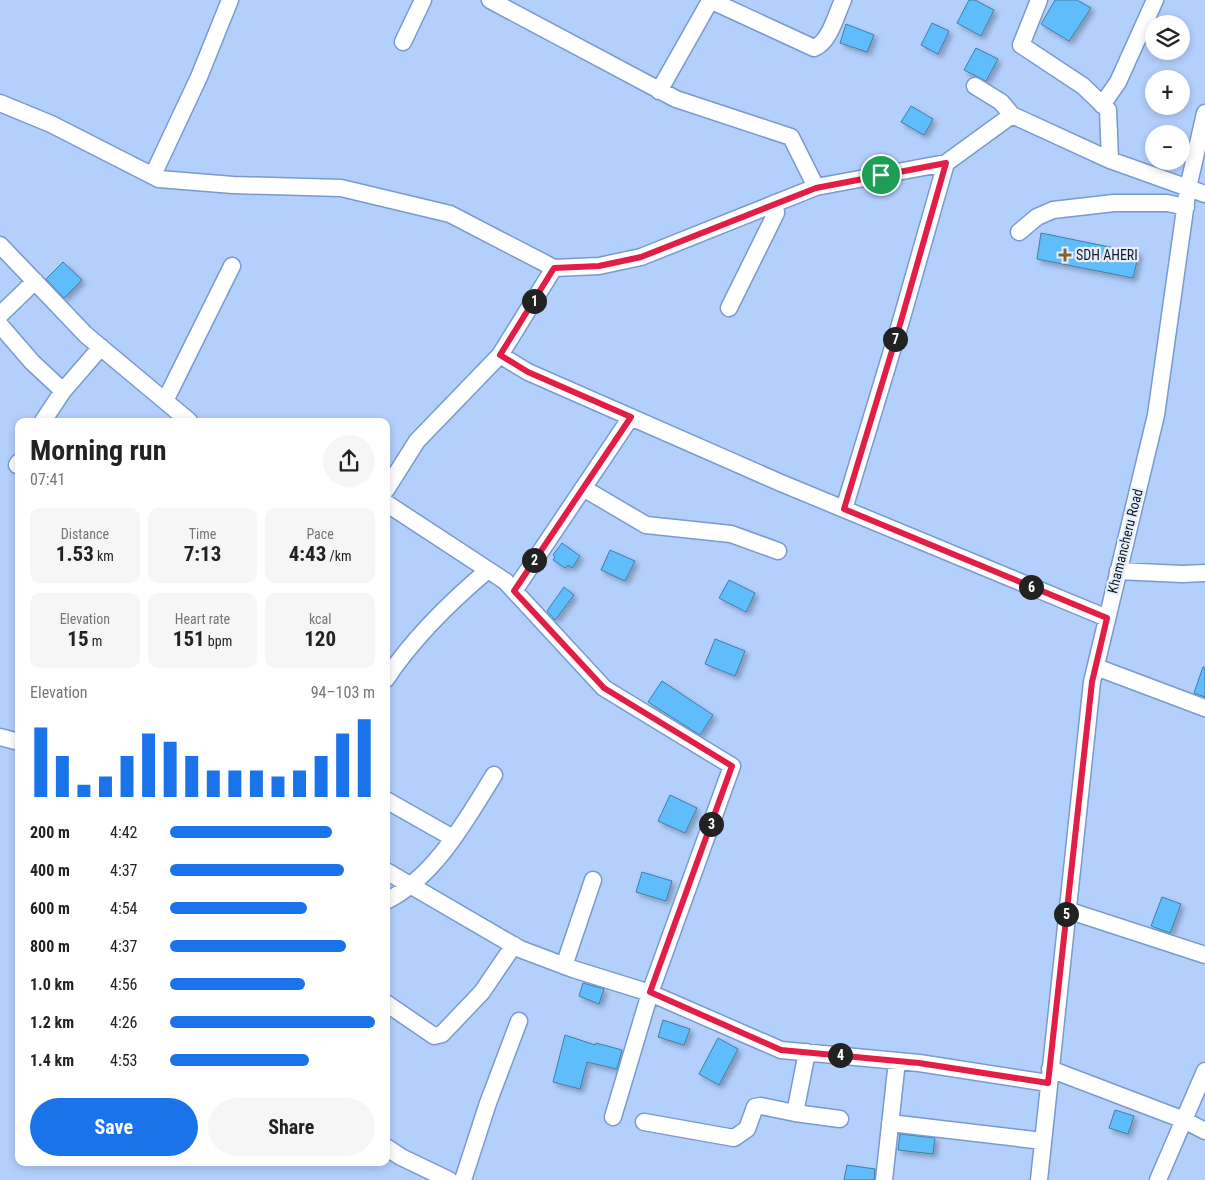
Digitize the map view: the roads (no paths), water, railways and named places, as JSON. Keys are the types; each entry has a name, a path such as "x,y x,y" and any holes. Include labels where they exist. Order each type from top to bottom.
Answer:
{"street":[{"path":"153,176 200,77 230,0"},
{"path":"403,42 423,0"},
{"path":"490,0 676,100 791,137 816,188"},
{"path":"659,90 710,0 814,48 821,45 826,38 843,0"},
{"path":"1040,0 1021,45 1083,86 1108,110 1110,160"},
{"path":"1102,104 1118,82 1155,0"},
{"path":"975,86 1002,102 1012,115 1110,160 1205,194"},
{"path":"0,103 51,124 159,178 233,185 341,188 450,214 554,268 599,266 641,257 816,188 946,163 1012,115"},
{"name":"Khamancheru Road","path":"1039,1180 1092,682 1156,415 1188,188 1205,113"},
{"path":"844,509 901,321 946,163"},
{"path":"729,308 776,213 775,203"},
{"path":"1019,232 1037,217 1053,210 1114,203 1167,203 1186,207"},
{"path":"0,245 86,335 186,418"},
{"path":"165,401 232,266"},
{"path":"390,484 417,440 500,355 554,268"},
{"path":"0,315 35,281"},
{"path":"0,325 32,362 63,390"},
{"path":"45,418 63,390 101,347"},
{"path":"500,355 528,372 631,417 844,509 1107,618"},
{"path":"514,591 631,417"},
{"path":"583,488 646,525 722,533 778,551"},
{"path":"390,506 505,581 604,688 732,766 650,992 613,1118"},
{"path":"390,673 426,627 488,570"},
{"path":"1118,571 1182,574 1205,573"},
{"path":"1096,667 1205,708"},
{"path":"0,737 15,741"},
{"path":"390,899 412,886 452,838 494,775"},
{"path":"390,802 452,838"},
{"path":"390,873 514,946 564,966 650,992 781,1050 1049,1076 1184,1120 1205,1131"},
{"path":"564,966 593,880"},
{"path":"1067,910 1205,955"},
{"path":"390,1006 434,1036 442,1034 482,992 514,946"},
{"path":"463,1180 488,1103 519,1021"},
{"path":"796,1113 807,1052"},
{"path":"884,1180 897,1061"},
{"path":"1158,1180 1205,1071"},
{"path":"644,1122 734,1138 747,1129 755,1107 761,1106 840,1119"},
{"path":"890,1123 1043,1141"},
{"path":"390,1150 449,1180"}],"place":[{"name":"SDH AHERI","path":"1065,255"}]}
